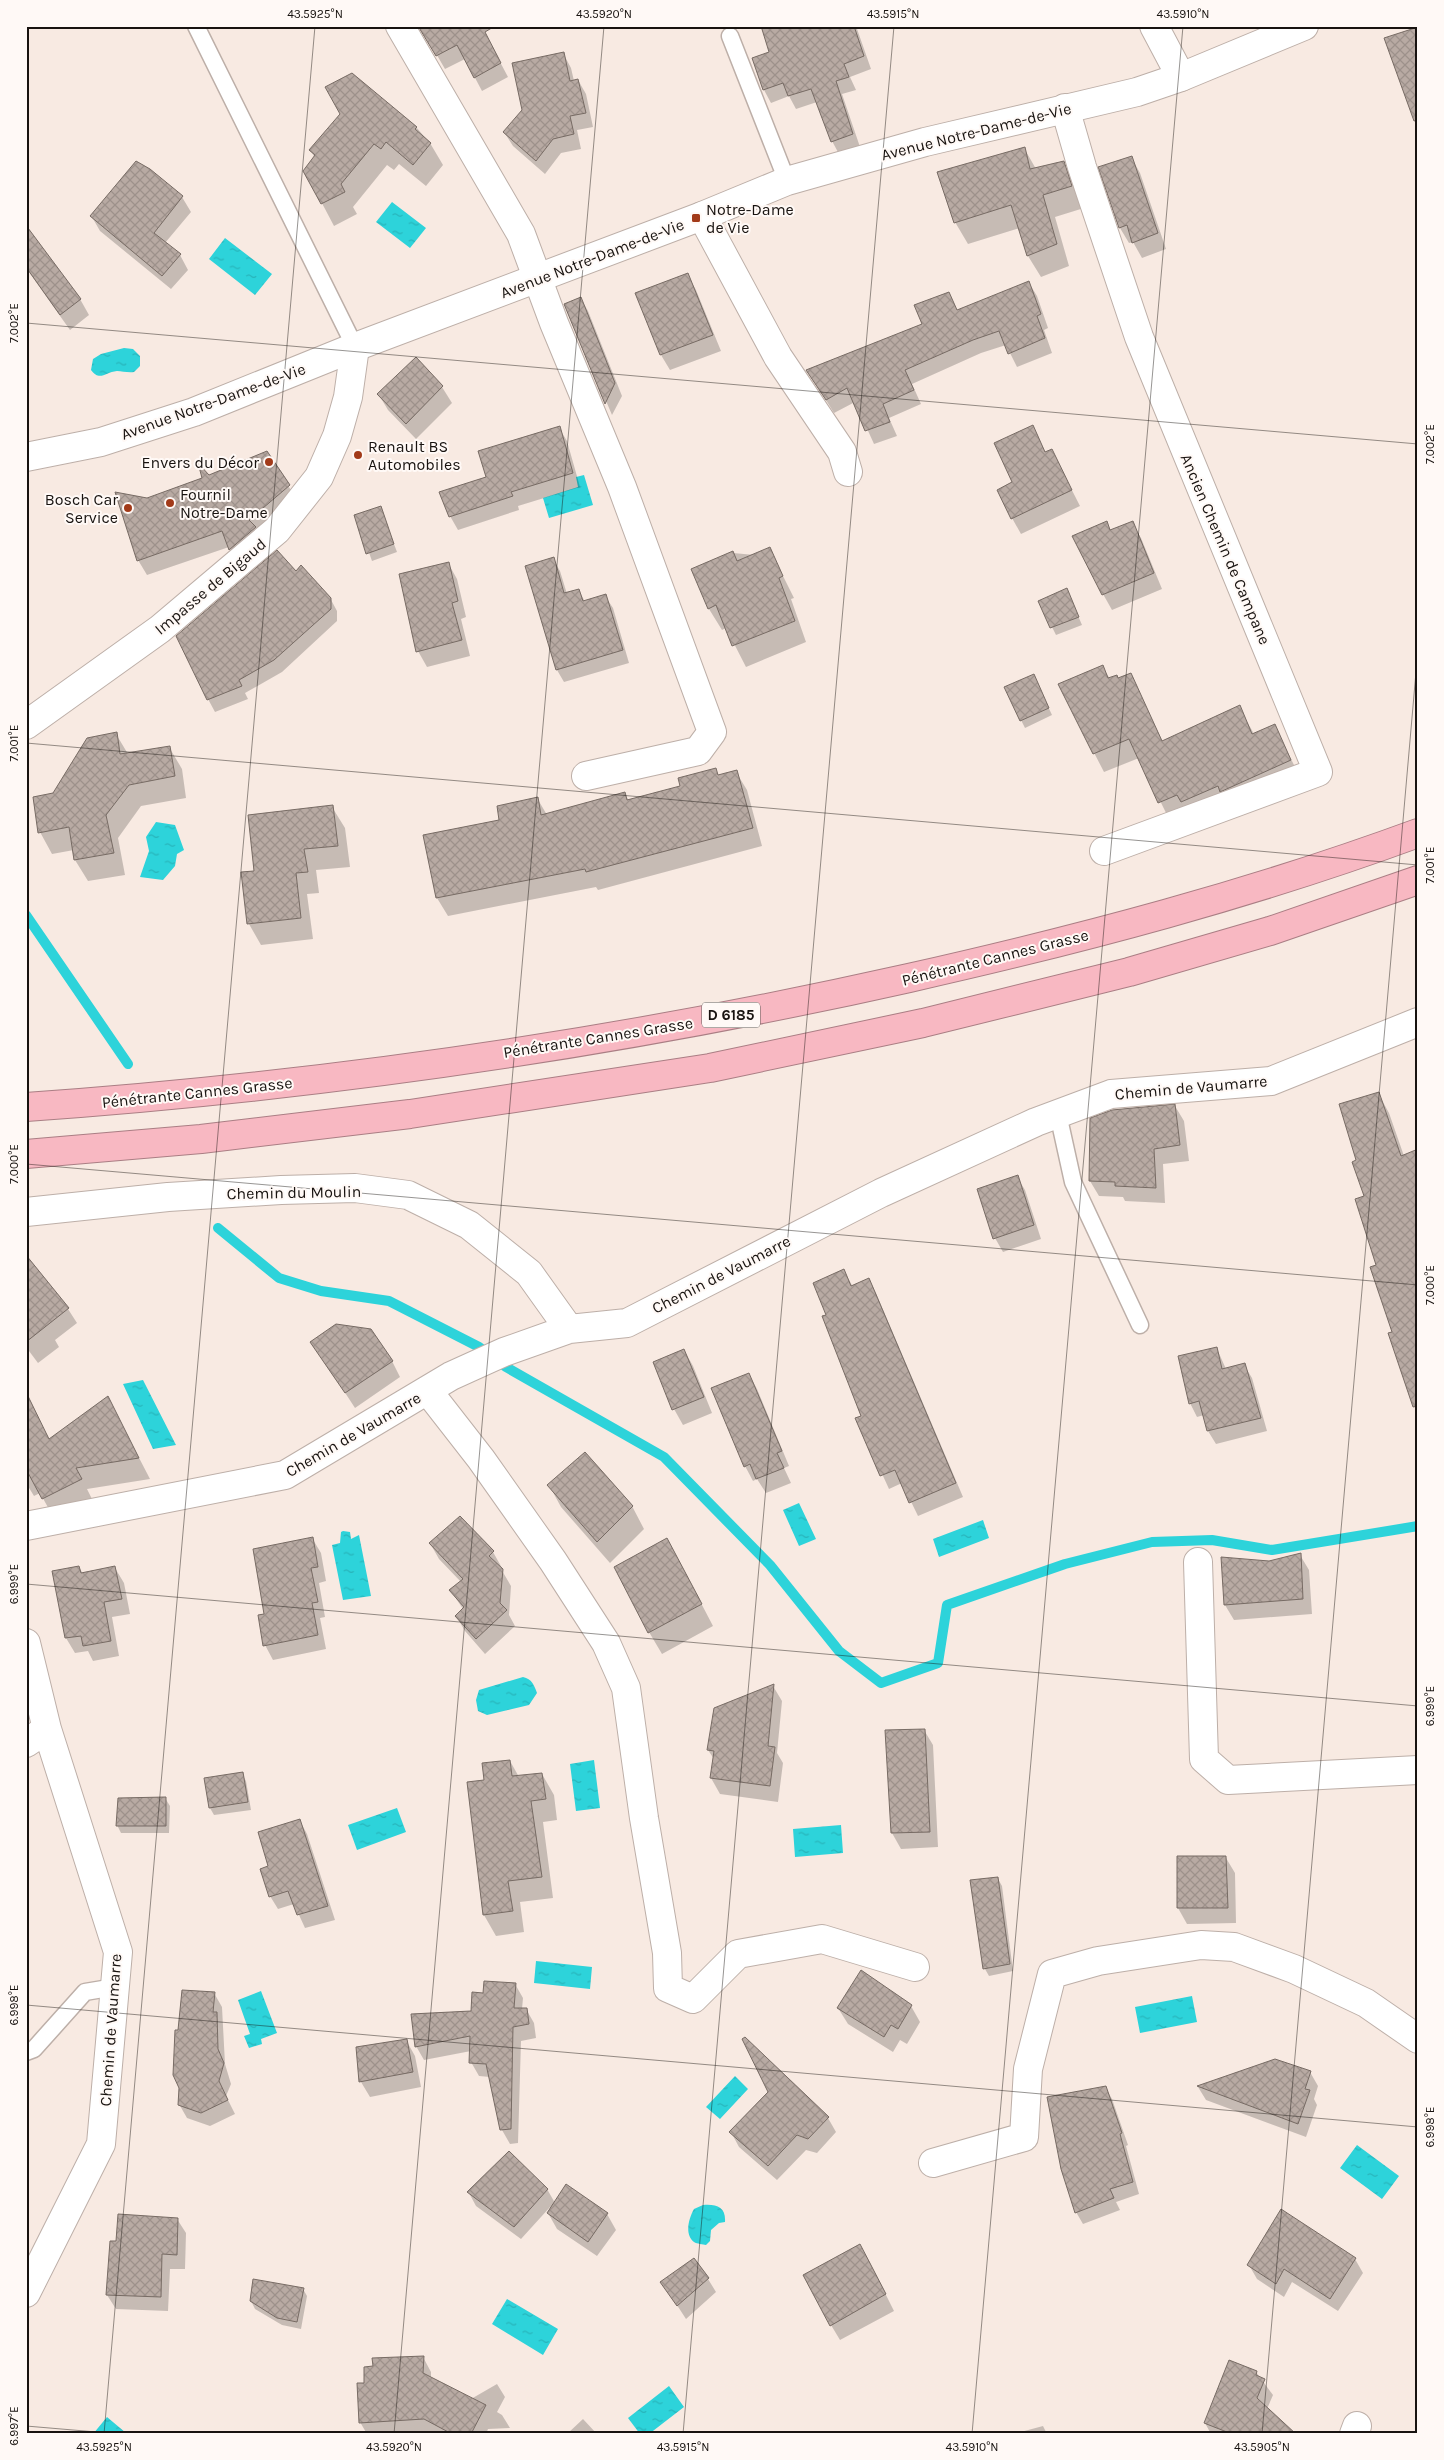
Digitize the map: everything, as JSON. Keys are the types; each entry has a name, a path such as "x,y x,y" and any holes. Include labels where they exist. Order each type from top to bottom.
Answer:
{"highway":[{"name":"Pénétrante Cannes Grasse","path":"26,1108 160,1098 370,1072 584,1041 791,1004 1001,957 1210,902 1342,861 1418,833"},
{"path":"26,1154 201,1139 410,1114 710,1068 923,1023 1129,972 1270,931 1418,880"}],"street":[{"path":"400,26 521,234 536,279 622,487 712,732 698,751 586,776"},
{"path":"1154,26 1181,77"},
{"name":"Avenue Notre-Dame-de-Vie","path":"26,457 102,442 194,412 355,347 702,216 787,181 925,142 1137,92 1181,77 1304,26"},
{"name":"Ancien Chemin de Campane","path":"1065,108 1082,167 1139,338 1318,772 1104,851"},
{"path":"702,216 778,357 842,452 848,472"},
{"name":"Impasse de Bigaud","path":"26,725 160,629 277,530 319,477 337,436 348,397 355,347"},
{"name":"Chemin de Vaumarre","path":"26,1526 285,1474 477,1364 504,1352 569,1329 627,1323 881,1193 1058,1114 1111,1094 1271,1081 1418,1022"},
{"name":"Chemin du Moulin","path":"26,1212 168,1197 281,1190 355,1188 408,1195 469,1225 529,1272 569,1329"},
{"path":"428,1391 481,1459 553,1561 606,1644 626,1688 644,1818 667,1953 668,1988 693,1999 738,1954 822,1939 915,1967"},
{"path":"1198,1562 1204,1759 1228,1780 1418,1770"},
{"name":"Chemin de Vaumarre","path":"26,1643 37,1736 118,1952 101,2144 26,2293"},
{"path":"933,2163 1024,2137 1028,2069 1052,1974 1098,1961 1201,1945 1234,1947 1294,1969 1366,2003 1418,2038"}],"lane":[{"path":"196,26 355,347"},
{"path":"730,36 787,181"},
{"path":"1058,1114 1073,1182 1140,1325"},
{"path":"26,2052 34,2049 85,1992 115,1988"}],"water":[{"path":"392,202 426,228 410,248 376,222"},
{"path":"225,238 272,274 255,295 209,259"},
{"path":"124,348 133,349 140,356 140,366 134,372 117,371 100,376 94,374 91,370 93,359 101,354"},
{"path":"584,475 593,505 549,518 543,498 578,487 576,477"},
{"path":"156,822 175,825 184,850 177,854 175,866 163,880 140,877 149,851 146,837"},
{"path":"143,1380 176,1445 153,1449 123,1384"},
{"path":"799,1503 816,1539 799,1546 783,1510"},
{"path":"983,1520 989,1538 939,1557 933,1539"},
{"path":"341,1532 350,1532 351,1539 359,1535 371,1596 343,1600 332,1545 340,1543"},
{"path":"523,1677 531,1681 537,1693 529,1705 487,1715 478,1711 476,1700 479,1690"},
{"path":"594,1760 600,1808 576,1811 570,1764"},
{"path":"397,1808 406,1832 357,1850 348,1825"},
{"path":"841,1825 843,1853 795,1857 793,1829"},
{"path":"536,1961 592,1967 590,1989 534,1983"},
{"path":"261,1991 277,2033 261,2039 262,2044 249,2048 244,2036 250,2034 238,2000"},
{"path":"1192,1996 1197,2022 1140,2033 1135,2007"},
{"path":"735,2076 748,2089 720,2119 706,2107"},
{"path":"1357,2145 1399,2176 1382,2199 1340,2168"},
{"path":"703,2205 712,2205 720,2208 725,2217 725,2222 719,2223 711,2230 710,2241 706,2245 694,2242 688,2230 690,2217 694,2209"},
{"path":"507,2299 558,2329 543,2355 492,2324"},
{"path":"669,2386 684,2407 649,2434 640,2434 628,2418"},
{"path":"107,2417 126,2433 93,2434"}],"building":[{"path":"418,26 495,26 485,32 501,63 474,78 457,45 436,56"},
{"path":"761,26 854,26 864,56 844,64 849,77 836,81 853,134 831,142 811,89 788,96 783,83 763,90 752,58 769,52"},
{"path":"1418,27 1418,120 1414,121 1384,38"},
{"path":"564,52 570,81 578,79 586,113 570,116 574,134 553,139 536,161 503,132 522,110 512,63"},
{"path":"352,73 417,127 415,129 431,143 413,165 386,142 381,149 374,144 341,184 345,192 321,204 303,171 315,155 309,150 340,114 325,87"},
{"path":"1025,147 1030,169 1064,161 1072,186 1043,195 1057,244 1027,256 1011,205 954,223 937,172"},
{"path":"1132,156 1158,233 1132,243 1127,225 1119,228 1098,167"},
{"path":"136,161 150,169 183,196 154,233 181,254 162,276 90,216"},
{"path":"28,228 81,299 60,315 26,267 26,230"},
{"path":"688,273 713,335 660,355 635,293"},
{"path":"1029,281 1041,314 1037,316 1045,338 1008,354 999,331 973,340 905,370 914,390 883,404 890,422 865,431 847,388 826,400 806,370 922,324 914,305 949,292 957,310"},
{"path":"581,297 615,383 605,404 564,304"},
{"path":"416,357 443,386 406,424 377,394"},
{"path":"1033,425 1045,452 1052,449 1072,490 1011,519 997,490 1012,482 994,443"},
{"path":"560,426 573,473 511,492 513,496 449,517 439,492 486,477 478,451"},
{"path":"267,451 290,485 249,520 256,527 229,550 222,531 137,561 115,492 147,498 202,478 198,463 209,475"},
{"path":"381,506 394,544 366,554 354,515"},
{"path":"1107,521 1110,530 1133,521 1154,573 1102,595 1072,536"},
{"path":"770,547 783,576 779,578 795,621 732,646 716,605 708,609 691,569 733,551 737,561"},
{"path":"277,550 296,571 301,565 331,598 331,609 274,660 239,680 242,686 207,700 176,636"},
{"path":"554,557 564,593 579,589 583,601 606,594 623,650 556,670 525,566"},
{"path":"449,562 458,601 452,603 462,640 416,652 399,574"},
{"path":"1067,588 1079,617 1050,628 1038,601"},
{"path":"1103,665 1108,678 1117,675 1118,678 1131,673 1162,741 1240,705 1252,734 1275,724 1291,760 1220,792 1218,786 1181,802 1177,795 1158,803 1129,739 1093,754 1058,684"},
{"path":"1034,674 1049,708 1020,721 1004,687"},
{"path":"117,732 120,754 170,746 175,776 129,785 106,815 114,853 74,860 69,827 38,833 33,797 53,793 87,738"},
{"path":"716,768 718,775 737,770 753,828 586,872 585,869 436,898 423,835 499,820 497,806 538,797 541,815 625,792 627,800 680,786 678,778"},
{"path":"333,805 338,846 304,849 308,872 296,873 301,918 247,924 241,872 254,871 248,815"},
{"path":"1379,1092 1401,1156 1418,1149 1418,1406 1413,1407 1388,1333 1392,1332 1370,1267 1376,1265 1355,1199 1364,1196 1352,1162 1356,1160 1339,1104"},
{"path":"1175,1104 1180,1145 1154,1149 1156,1188 1115,1186 1115,1182 1089,1181 1090,1118 1112,1110"},
{"path":"1018,1175 1034,1225 993,1239 977,1189"},
{"path":"26,1255 69,1308 26,1342"},
{"path":"844,1269 851,1286 869,1278 956,1483 909,1503 895,1470 880,1476 855,1418 861,1416 822,1316 826,1315 813,1283"},
{"path":"336,1324 371,1329 393,1361 345,1393 310,1342"},
{"path":"1217,1347 1222,1369 1245,1363 1261,1418 1207,1431 1199,1401 1189,1404 1178,1356"},
{"path":"684,1349 704,1397 672,1410 653,1362"},
{"path":"749,1373 782,1451 777,1453 784,1468 756,1479 750,1464 744,1467 711,1388"},
{"path":"26,1392 49,1439 108,1396 139,1458 76,1468 82,1479 42,1499 26,1469"},
{"path":"585,1452 633,1506 597,1542 547,1485"},
{"path":"460,1516 494,1551 489,1556 503,1569 500,1603 507,1610 476,1639 455,1616 464,1607 449,1590 463,1579 429,1543"},
{"path":"313,1537 318,1567 311,1568 318,1602 312,1603 318,1635 263,1646 258,1615 264,1614 253,1549"},
{"path":"667,1538 702,1604 648,1633 614,1567"},
{"path":"1301,1553 1303,1599 1224,1605 1221,1557 1269,1561"},
{"path":"79,1566 81,1573 115,1566 122,1599 104,1602 111,1641 83,1646 81,1636 65,1638 52,1571"},
{"path":"774,1684 768,1746 775,1747 770,1786 710,1778 714,1751 707,1750 714,1708"},
{"path":"925,1729 930,1832 891,1833 885,1730"},
{"path":"510,1760 512,1776 542,1773 546,1799 531,1801 542,1877 508,1881 513,1911 483,1915 467,1782 484,1780 482,1763"},
{"path":"243,1772 248,1802 209,1808 204,1778"},
{"path":"166,1797 166,1826 116,1826 118,1798"},
{"path":"300,1819 328,1906 297,1915 288,1891 269,1897 260,1869 268,1866 258,1832"},
{"path":"1177,1856 1226,1856 1228,1908 1177,1908"},
{"path":"998,1877 1010,1964 983,1969 970,1880"},
{"path":"861,1970 912,2005 898,2029 891,2025 884,2037 837,2008"},
{"path":"484,1981 516,1983 514,2008 527,2008 529,2024 513,2027 511,2129 500,2130 486,2064 469,2063 470,2036 415,2047 411,2014 471,2011 472,1992 483,1993"},
{"path":"182,1990 215,1992 213,2012 217,2012 218,2049 224,2063 219,2081 228,2100 201,2113 178,2105 179,2088 173,2075 175,2030 178,2030"},
{"path":"745,2037 829,2117 808,2139 797,2135 768,2166 729,2132 768,2092 742,2039"},
{"path":"407,2039 413,2072 359,2082 356,2047"},
{"path":"1275,2059 1311,2071 1305,2089 1310,2090 1298,2124 1197,2086"},
{"path":"1106,2086 1122,2133 1120,2134 1133,2182 1110,2189 1114,2198 1075,2213 1061,2169 1047,2097"},
{"path":"509,2151 548,2189 514,2227 467,2192"},
{"path":"566,2184 608,2213 588,2242 547,2213"},
{"path":"1281,2209 1356,2258 1330,2299 1284,2269 1276,2284 1247,2265"},
{"path":"118,2214 178,2218 177,2255 162,2254 161,2297 106,2295 110,2241 116,2241"},
{"path":"860,2244 886,2294 830,2326 803,2275"},
{"path":"694,2258 709,2278 677,2306 660,2282"},
{"path":"253,2279 304,2288 297,2322 277,2318 250,2301"},
{"path":"424,2356 423,2373 486,2405 471,2434 452,2434 424,2419 359,2423 357,2383 364,2383 364,2367 373,2366 372,2358"},
{"path":"1229,2360 1257,2371 1256,2375 1265,2379 1257,2398 1296,2434 1232,2434 1204,2423"}],"waterway":[{"path":"26,915 128,1064"},
{"path":"218,1228 279,1278 321,1291 389,1301 479,1347 506,1367 664,1457 770,1565 839,1651 881,1683 938,1663 947,1605 1065,1564 1152,1542 1212,1540 1272,1550 1418,1526"}],"place":[{"name":"Notre-Dame de Vie","path":"696,218"},
{"name":"Renault BS Automobiles","path":"358,455"},
{"name":"Envers du Décor","path":"269,462"},
{"name":"Fournil Notre-Dame","path":"170,503"},
{"name":"Bosch Car Service","path":"128,508"}]}
